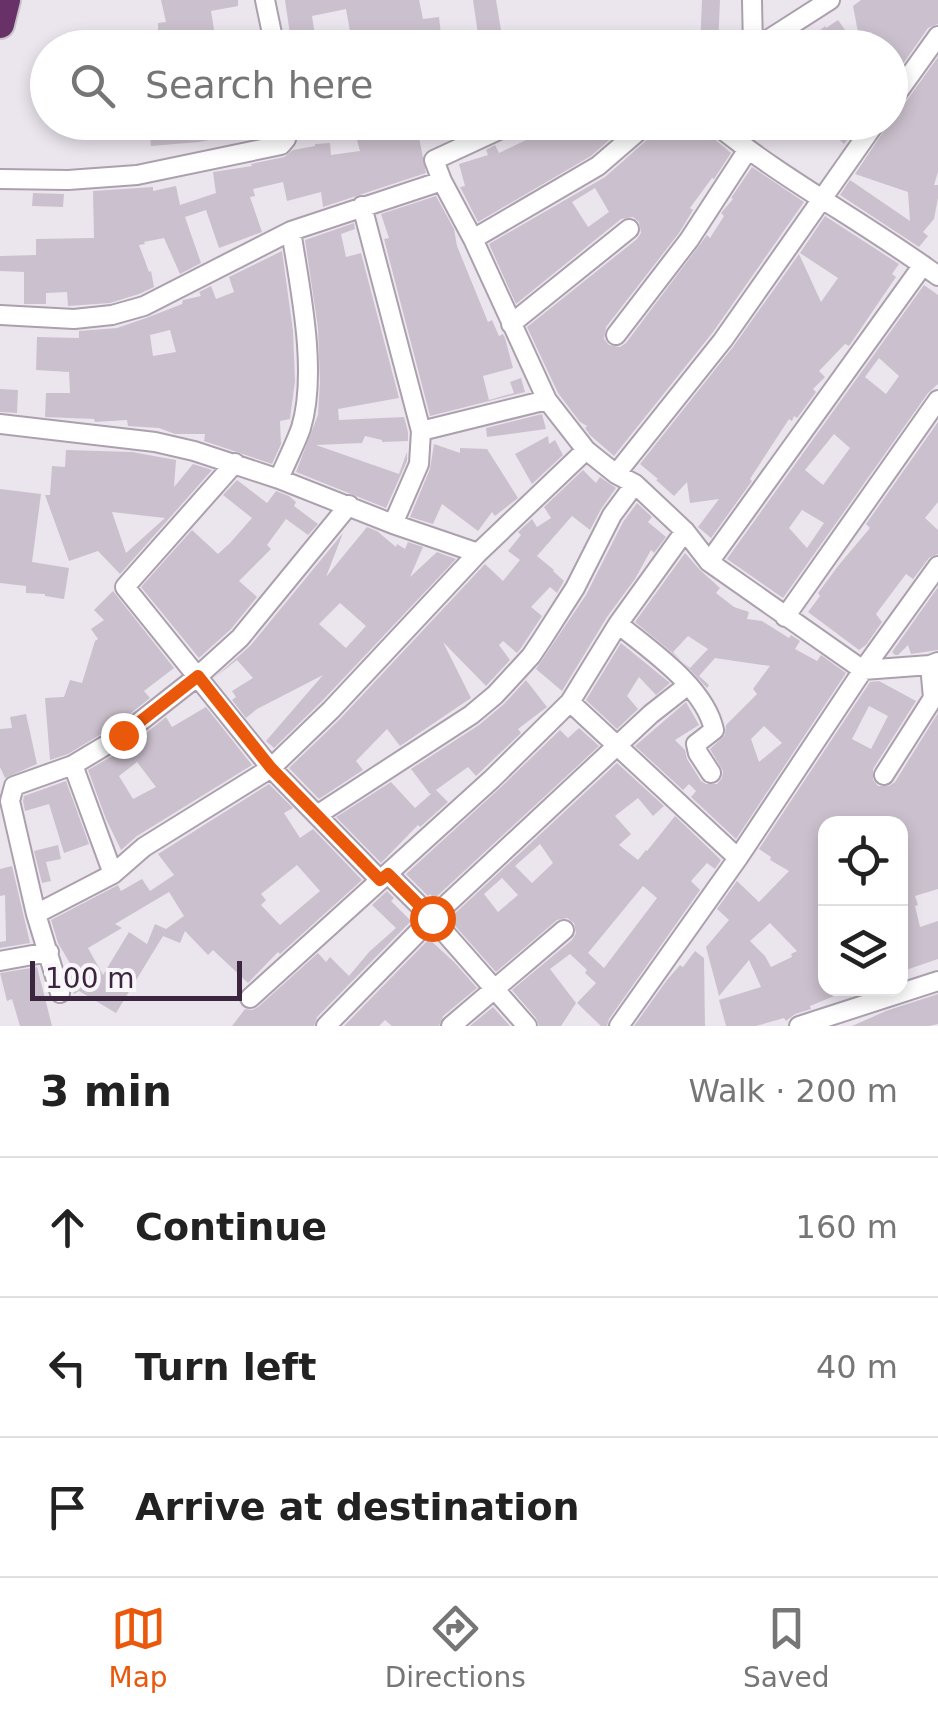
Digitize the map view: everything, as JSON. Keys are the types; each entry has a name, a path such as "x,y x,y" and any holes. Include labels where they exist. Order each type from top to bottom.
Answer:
{"highway":[{"path":"0,24 6,0"}],"street":[{"path":"265,0 271,30"},
{"path":"752,0 753,30"},
{"path":"782,30 830,0"},
{"path":"908,77 938,36"},
{"path":"0,179 137,176 280,145 285,140"},
{"path":"477,140 434,160 546,400 586,450 635,484 685,531 709,562 863,670 934,664 932,698 884,775"},
{"path":"474,240 598,166 628,140"},
{"path":"709,562 930,270 734,140"},
{"path":"616,474 724,340 863,140"},
{"path":"616,335 689,240 747,151"},
{"path":"0,315 74,320 144,306 291,231 442,182"},
{"path":"362,206 422,431 419,464 394,524"},
{"path":"511,324 629,229"},
{"path":"279,479 301,427 307,373 291,231"},
{"path":"422,431 546,400"},
{"path":"784,617 938,400"},
{"path":"0,424 194,450 478,554"},
{"path":"36,914 112,874 144,846 271,768 478,554 586,450"},
{"path":"234,463 125,587 271,768 317,815 432,918 527,1026"},
{"path":"317,815 471,715 495,695 537,647 575,588 612,514 635,484"},
{"path":"60,993 36,914 10,801 14,786 73,766 123,735 198,676 240,638 348,506"},
{"path":"250,998 492,779 570,702 618,624 685,531"},
{"path":"619,1026 938,566"},
{"path":"618,624 675,670 712,722 714,730 696,744 698,754 712,773"},
{"path":"326,1026 432,918 651,714 688,685"},
{"path":"570,702 738,858"},
{"path":"73,766 112,874"},
{"path":"451,1026 564,930"},
{"path":"0,962 49,952"},
{"path":"799,1026 938,981"}],"building":[{"path":"161,0 238,0 238,6 211,11 214,30 158,30 158,23 166,22"},
{"path":"285,0 419,0 423,19 439,17 441,30 350,30 346,9 312,16 314,30 289,30"},
{"path":"473,0 496,0 501,30 477,30"},
{"path":"702,0 720,0 719,30 701,30"},
{"path":"861,0 938,0 938,24 928,28 908,57 908,30 858,30 853,6"},
{"path":"838,20 845,30 820,30"},
{"path":"938,57 938,172 934,185 938,185 938,198 934,219 923,232 928,236 919,247 840,195 850,180 910,221 908,192 855,174 878,140 908,140 908,99"},
{"path":"150,140 209,140 199,142 151,146"},
{"path":"357,140 420,140 426,173 323,207 321,192 287,201 283,182 253,189 255,196 250,197 262,232 219,248 206,210 185,217 201,263 180,274 164,238 144,242 139,245 154,287 110,303 68,306 67,292 46,293 46,304 24,304 24,272 0,271 0,256 36,255 36,239 94,238 93,191 153,187 153,191 176,186 180,205 216,193 213,172 252,166 315,144 330,143 331,155 360,151"},
{"path":"526,140 609,140 591,156 478,222 460,187 465,186 459,164 488,155 486,150 495,145 499,153"},
{"path":"647,140 715,140 731,153 690,208 693,210 679,233 606,327 604,339 609,345 620,347 707,235 710,238 724,216 721,213 752,167 804,202 713,332 614,456 590,435 587,426 558,393 527,327 637,239 641,233 639,222 633,217 621,219 516,304 489,244 605,177","holes":["595,188 609,212 588,227 572,202"]},
{"path":"33,193 64,194 63,207 32,206"},
{"path":"436,196 454,229 457,246 488,322 492,320 499,336 503,334 505,338 513,368 483,376 489,400 514,393 510,382 521,378 525,392 430,416 381,214"},
{"path":"825,216 899,264 892,274 896,277 849,346 845,344 819,371 825,377 813,389 816,392 797,418 789,419 752,481 711,538 698,527 719,499 690,503 687,482 674,496 640,464 733,347 799,254 821,302 838,278 800,253"},
{"path":"354,223 355,229 341,234 346,257 361,253 399,398 338,409 339,420 404,417 408,441 382,442 365,436 362,443 316,445 399,474 407,452 407,461 386,508 296,472 318,415 320,382 318,328 305,240"},
{"path":"282,251 295,381 290,419 280,421 281,444 272,464 204,441 205,434 175,434 159,428 128,426 127,420 95,422 45,417 46,393 70,393 69,372 36,370 37,337 79,338 79,331 117,328 201,296 199,292 211,286 216,299 234,292 229,277","holes":["170,330 176,352 153,356 150,335"]},
{"path":"924,285 938,295 938,384 783,598 727,559","holes":["879,358 899,376 886,394 865,377","834,434 850,448 823,485 805,470","802,510 824,523 807,548 789,528"]},
{"path":"0,389 18,390 17,413 0,412"},
{"path":"542,414 546,429 487,437 486,428"},
{"path":"938,422 938,502 925,518 938,530 938,554 929,558 913,579 906,574 876,614 882,622 859,650 808,612 820,596 818,593 870,528 866,524"},
{"path":"548,436 549,444 555,440 563,455 532,484 515,454"},
{"path":"434,444 460,453 460,448 487,449 518,498 495,516 492,512 478,531 442,504 433,524 410,517 430,469"},
{"path":"66,450 132,452 176,460 174,487 193,464 212,470 120,574 98,551 69,561 45,495 50,495 52,466 65,467","holes":["112,512 165,518 126,553"]},
{"path":"583,470 596,483 600,477 616,488 590,530 572,516 537,556 564,581 557,593 550,587 531,607 542,616 517,653 503,641 499,645 510,660 486,686 443,642 471,698 400,746 387,729 356,761 363,770 319,799 289,768 485,564 503,581 520,560 508,551 521,535 518,532 532,519 537,527 551,518 544,507"},
{"path":"237,480 267,503 276,491 289,496 296,502 294,506 318,524 308,535 286,519 267,545 271,549 239,581 257,597 231,629 199,658 141,587 192,530 218,554 230,543 252,518 223,495"},
{"path":"0,489 41,494 32,562 69,568 64,599 26,593 26,586 0,583"},
{"path":"637,503 652,517 648,522 666,537 654,553 651,550 562,691 536,669 586,595 623,522"},
{"path":"367,527 396,547 397,544 405,549 408,542 423,547 410,577 437,552 456,559 274,748 266,741 323,675 246,718 232,700 236,697 232,691 253,678 237,660 214,678 250,646 343,533 326,577","holes":["340,603 366,626 346,648 319,624"]},
{"path":"685,553 720,588 716,593 734,607 749,612 747,619 762,621 789,638 791,635 800,641 795,649 817,661 821,655 846,673 736,839 691,797 696,791 689,784 683,790 635,746 686,702 699,725 675,740 685,750 701,781 717,784 723,771 710,749 725,735 726,725 757,694 753,689 770,666 715,658 699,676 709,685 707,688 684,663 690,668 708,649 688,636 673,652 681,660 635,622","holes":["764,726 782,743 759,762 751,739"]},
{"path":"938,587 938,650 911,654 908,645 895,655 892,652"},
{"path":"113,591 174,668 144,691 150,698 116,725 68,754 50,760 45,698 64,697 70,680 82,683 98,639 91,629 104,620 94,610"},
{"path":"621,643 670,683 656,695 639,677 627,696 638,709 617,729 586,700"},
{"path":"526,680 547,707 518,729 521,733 476,776 468,767 436,790 448,802 418,825 381,863 336,817 391,782 415,808 432,793 411,769 479,725"},
{"path":"879,681 916,701 873,769 873,780 878,786 895,782 938,713 938,889 915,896 915,906 920,927 938,921 938,959 908,969 908,816 818,816 818,996 834,996 786,1021 784,1018 756,1026 726,1026 719,1000 761,987 749,960 719,996 706,947 729,920 717,909 737,881 759,902 789,871 759,849 870,682","holes":["869,706 888,716 871,749 852,739","770,923 797,951 771,967 750,941"]},
{"path":"206,707 252,765 137,836 121,850 88,770 131,745 166,717 172,727","holes":["137,762 156,787 133,799 119,776"]},
{"path":"26,714 37,764 5,778 0,767 0,729 12,728 10,717"},
{"path":"579,728 599,746 434,899 406,874 560,730 568,738"},
{"path":"617,763 664,806 653,816 638,798 615,816 631,834 619,845 638,860 675,816 721,860 715,869 707,863 691,881 700,890 607,1026 601,1026 577,1003 596,983 570,954 550,969 576,1003 561,1026 539,1026 512,990 572,940 576,933 574,923 567,918 557,920 496,972 449,919","holes":["540,844 553,863 532,883 515,866","502,878 518,895 498,912 484,894","643,886 657,898 604,968 588,953"]},
{"path":"66,781 89,844 64,853 49,804 25,811 23,801 24,796"},
{"path":"269,784 293,808 284,813 300,838 313,829 362,880 248,983 213,950 208,955 185,931 180,943 163,936 116,1013 79,991 74,994 66,968 71,965 51,920 118,885 121,891 142,879 150,891 174,875 158,854","holes":["297,865 320,891 280,925 261,905 266,900 261,894","169,892 184,916 166,929 155,924 147,944 129,932 103,975 88,948 122,928 115,924"]},
{"path":"58,845 61,859 46,862 51,881 42,883 34,851"},
{"path":"12,866 30,943 0,948 0,942 6,941 0,869"},
{"path":"387,891 394,898 391,901 411,921 317,1017 314,1026 232,1026 245,1009 258,1007 318,953 326,962 330,957 349,976 396,928 372,905"},
{"path":"429,939 477,988 443,1016 439,1026 392,1026 385,1020 379,1026 344,1026"},
{"path":"695,951 704,958 705,1026 634,1026 667,980"},
{"path":"37,967 52,1026 20,1026 12,999 7,1001 0,973"},
{"path":"938,994 938,1024 852,1026 886,1011"},
{"path":"493,1007 510,1026 470,1026"}],"route":[{"path":"123,735 198,676 271,768 380,880 388,874 432,918"}]}
